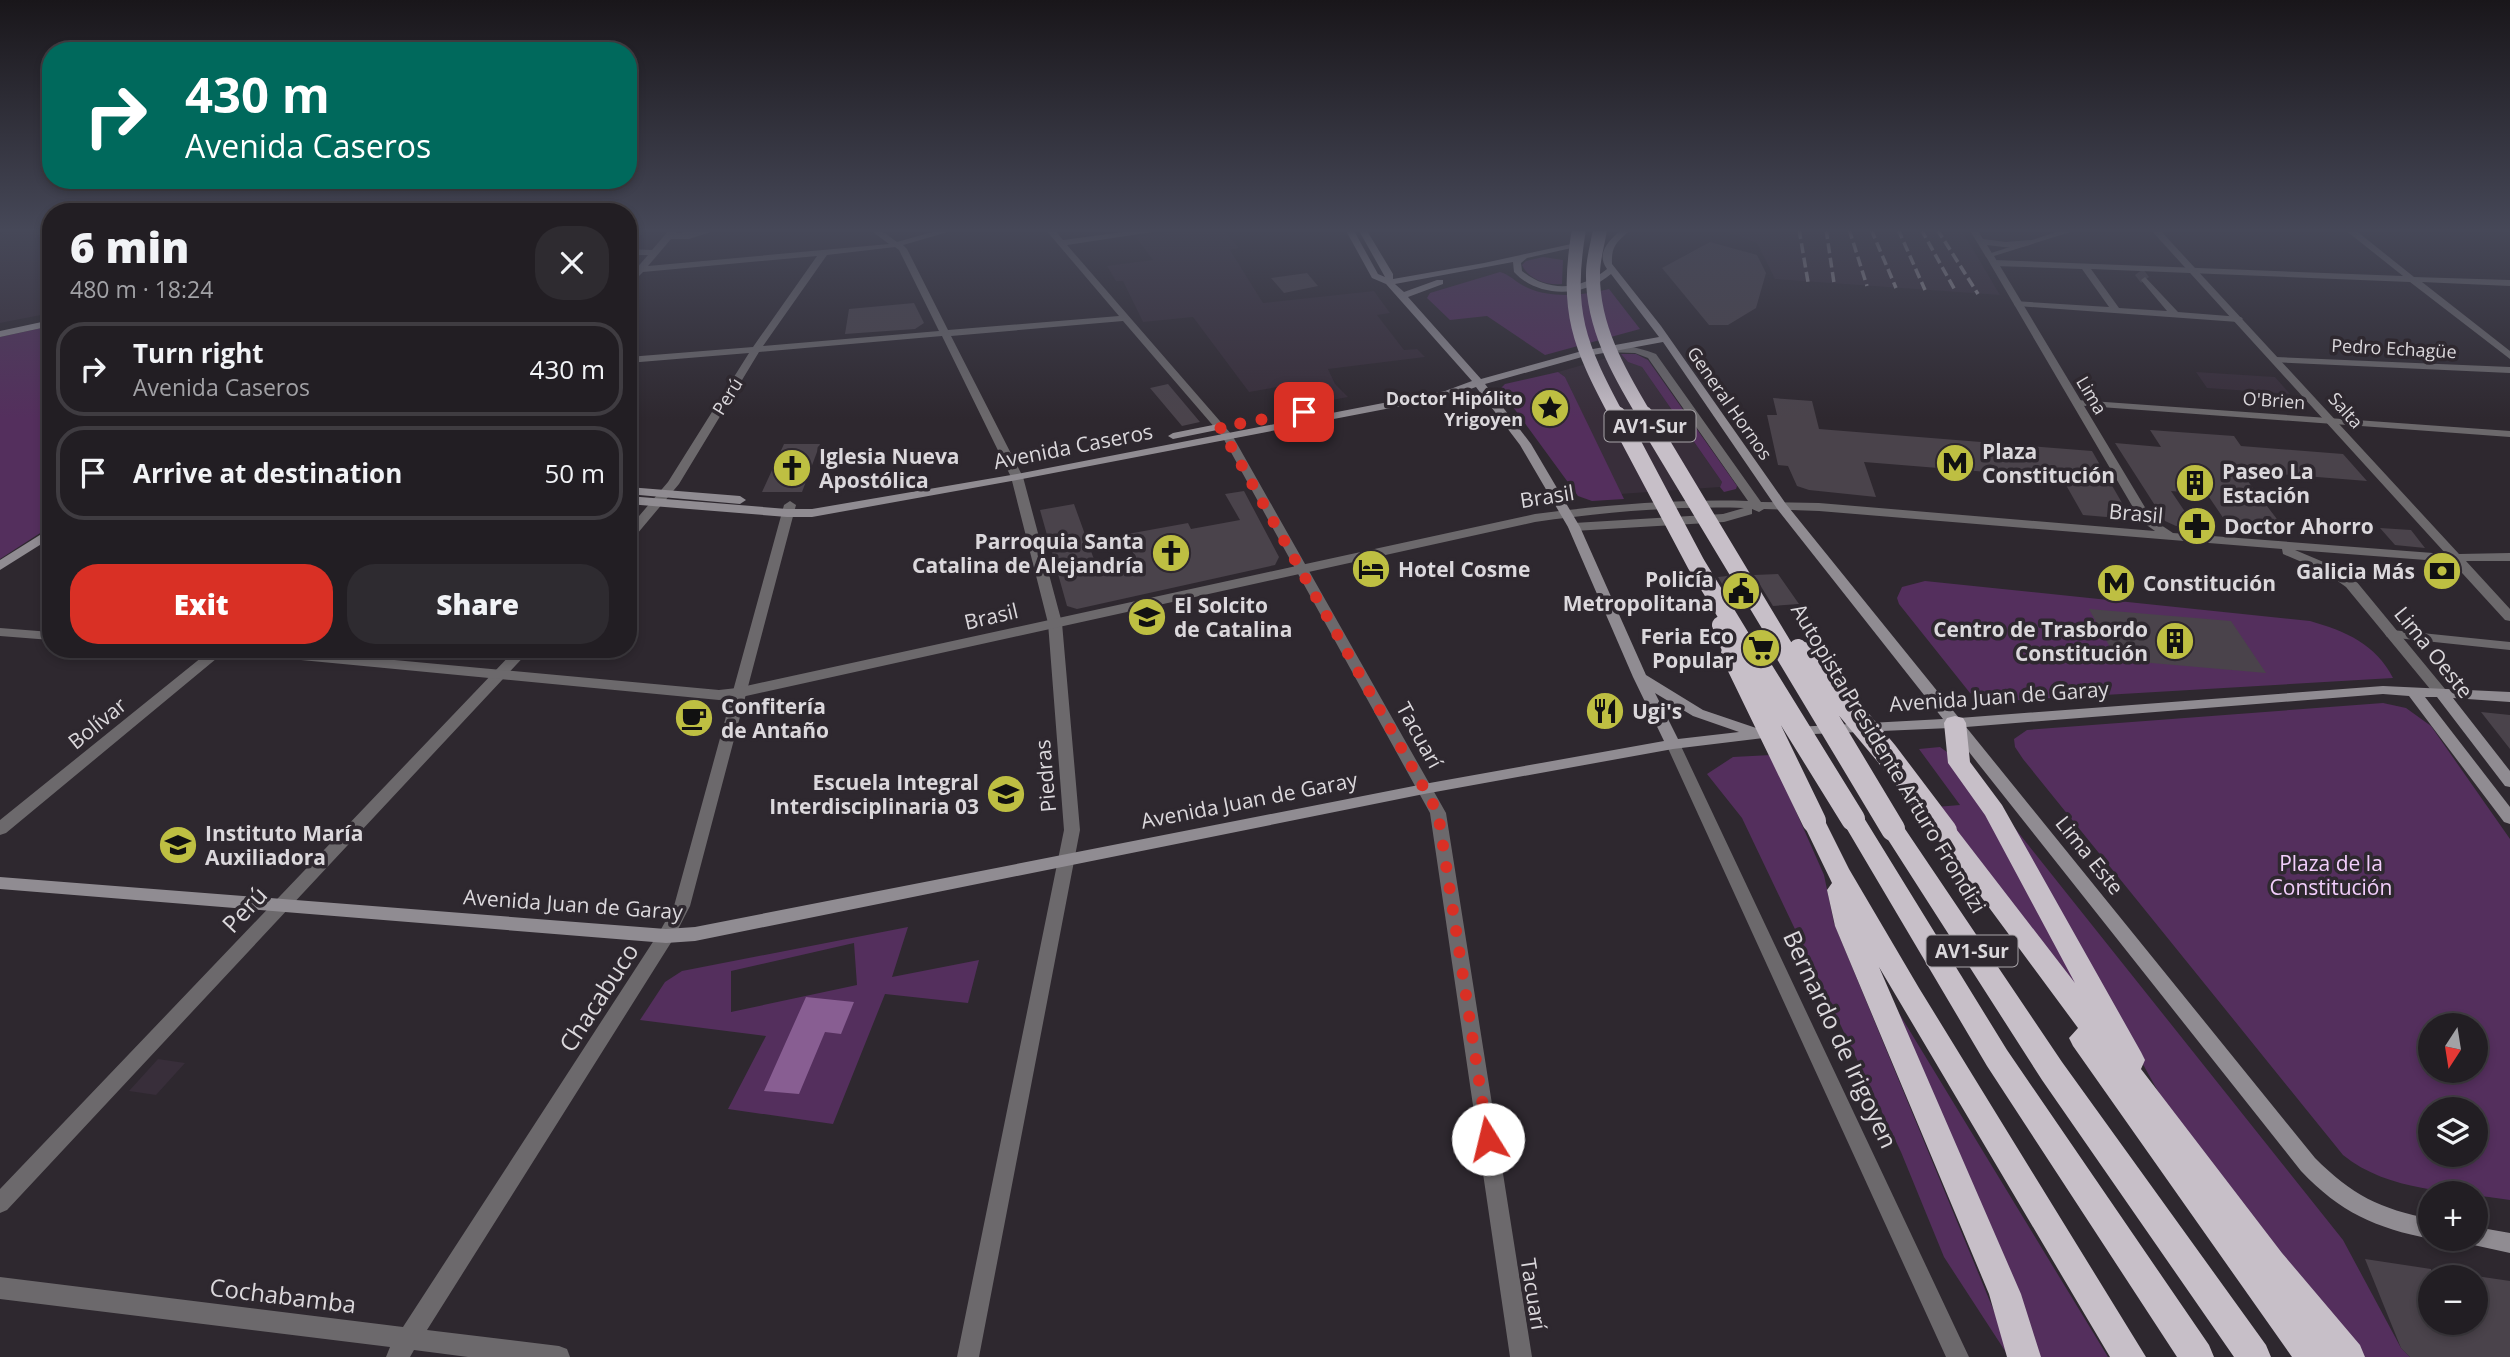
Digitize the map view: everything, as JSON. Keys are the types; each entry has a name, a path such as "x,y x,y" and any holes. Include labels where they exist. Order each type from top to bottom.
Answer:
{"highway":[{"name":"AV1-Sur","path":"1570,292 1577,338 1696,564 1997,1058 2197,1357"},
{"name":"Autopista Presidente Arturo Frondizi","path":"1595,292 1597,311 1614,359 1642,415 1760,604 1893,829 2052,1071 2253,1357"},
{"path":"1696,564 1749,691 1836,871 1916,1008 2129,1357"},
{"path":"1760,604 1837,695 2319,1344 2348,1357"},
{"path":"1955,723 1959,764 1994,811 2136,1069 2186,1152"},
{"path":"1939,832 2186,1152 2319,1344"},
{"path":"1836,871 1848,926 2005,1294 2024,1357"}],"main road":[{"path":"1399,292 1478,382 1525,444 1574,527 1640,677 1673,744"},
{"path":"1402,296 1412,292"},
{"name":"General Hornos","path":"1629,292 1782,507"},
{"path":"0,331 42,323"},
{"name":"Avenida Caseros","path":"637,499 662,498 812,513 1224,431 1448,394 1478,382 1663,339"},
{"name":"Avenida Caseros","path":"637,491 662,498"},
{"name":"Lima Este","path":"1782,507 2312,1170 2347,1200 2375,1217 2418,1226"},
{"path":"0,566 42,538"},
{"path":"1640,677 1698,713 1762,734"},
{"name":"Avenida Juan de Garay","path":"0,883 666,936 695,934 1424,789 1673,744 1762,734 1955,723 2382,690 2510,696"},
{"name":"Lima Oeste","path":"2413,691 2510,818"},
{"name":"Lima Oeste","path":"2440,692 2510,782"},
{"path":"2488,1239 2510,1243"}],"street":[{"name":"Perú","path":"637,527 662,498 758,346 796,292"},
{"name":"Piedras","path":"925,292 1014,473 1055,623 1072,830 968,1357"},
{"name":"Tacuarí","path":"1104,292 1224,431 1438,813 1521,1357"},
{"name":"Lima","path":"2011,292 2147,521 2159,530 2178,538"},
{"path":"2103,292 2117,311"},
{"path":"2156,292 2176,315"},
{"name":"Salta","path":"2213,292 2510,617"},
{"path":"2431,292 2510,356"},
{"path":"2017,303 2238,319"},
{"path":"637,359 758,346 1126,318"},
{"name":"General Hornos","path":"1608,350 1640,350 1652,356 1759,508"},
{"name":"Pedro Echagüe","path":"2276,360 2510,370"},
{"name":"O'Brien","path":"2077,403 2510,434"},
{"name":"Brasil","path":"322,658 719,695 1565,512 1716,504 1759,508 1819,507 2274,546 2456,557 2510,557"},
{"name":"Brasil","path":"1574,527 1724,518 1759,508"},
{"name":"Chacabuco","path":"397,1357 666,936 682,906 788,509"},
{"name":"Lima Oeste","path":"2274,546 2346,579 2440,692"},
{"path":"0,632 42,635"},
{"path":"2392,635 2510,646"},
{"name":"Bolívar","path":"0,829 210,658"},
{"name":"Perú","path":"0,1203 516,658"},
{"name":"Bernardo de Irigoyen","path":"1673,744 1958,1357"},
{"name":"Cochabamba","path":"0,1287 410,1336 559,1357"}],"shaded area":[{"path":"0,292 42,292 42,315 0,323"},
{"path":"1129,292 1256,292 1263,303 1375,292 1390,313 1377,315 1404,350 1417,349 1425,357 1328,369 1335,384 1348,397 1332,400 1320,384 1300,383 1249,392 1193,317 1143,322"},
{"path":"1962,292 1998,292 2000,295"},
{"path":"1621,354 1628,362 1642,367 1722,482 1720,487 1620,494 1565,377 1558,372"},
{"path":"2196,372 2275,377 2290,394 2207,388"},
{"path":"806,997 854,1002 841,1034 825,1032 799,1094 764,1091"},
{"path":"158,1059 185,1063 156,1095 129,1091"}],"green space":[{"path":"1542,292 1558,295 1612,292 1640,329 1545,355 1487,316 1450,320 1427,298 1430,293"},
{"path":"42,328 42,532 0,559 0,337"},
{"path":"1621,354 1636,354 1648,360 1737,486 1736,489 1724,492 1720,487 1722,482 1642,367 1628,362"},
{"path":"1558,372 1565,377 1624,499 1592,501 1578,496 1500,389 1505,384"},
{"path":"1925,581 2310,621 2358,640 2378,656 2393,678 1987,702 1970,693 1899,604 1897,598 1902,587"},
{"name":"Plaza de la Constitución","path":"2383,703 2406,708 2431,726 2510,839 2510,1200 2488,1197 2488,1181 2418,1181 2418,1187 2380,1176 2343,1155 2023,759 2015,747 2014,739 2027,730"},
{"path":"1940,747 1951,755 2003,834 2095,1011 1936,807 1960,805 1919,749"},
{"path":"1771,755 1824,875 1834,923 1996,1316 2025,1316 1877,977 2108,1357 2009,1357 1944,1257 1901,1152 1742,818 1707,774 1733,757"},
{"path":"2006,817 2343,1240 2401,1348 2410,1357 2364,1357 2339,1332 2160,1095"},
{"path":"908,927 892,977 979,960 968,1003 885,994 833,1124 728,1109 766,1036 640,1020 665,982 682,971","holes":["854,943 857,985 731,1012 731,971"]}],"building":[{"path":"1682,292 1760,292 1756,308 1728,325 1709,325"},
{"path":"914,303 924,323 915,329 845,334 849,309"},
{"path":"1168,384 1200,422 1182,426 1150,388"},
{"path":"1773,398 1812,401 1819,429 2092,451 2129,515 2118,518 2083,515 2062,478 1864,462 1876,497 1809,490 1797,486 1788,466 1778,465 1767,415 1777,415"},
{"name":"Paseo La Estación","path":"2150,430 2234,436 2241,446 2343,454 2367,481 2240,471 2290,536 2232,531 2207,494 2171,491 2196,528 2176,526 2165,521 2115,443 2161,447"},
{"name":"Iglesia Nueva Apostólica","path":"784,444 820,444 802,492 762,492"},
{"path":"1244,491 1279,557 1275,565 1077,609 1067,606 1040,510 1074,504 1100,576 1142,567 1122,535 1188,523 1191,529 1240,520 1225,494"},
{"path":"2380,528 2411,530 2425,548 2395,545"},
{"path":"1778,574 1799,604 1773,606 1754,575"},
{"path":"1727,576 1746,607 1736,608 1718,577"},
{"name":"Centro de Trasbordo Constitución","path":"2089,609 2231,621 2266,673 2117,660"},
{"path":"2481,712 2510,715 2510,749"},
{"path":"2365,1259 2418,1267 2418,1335 2488,1335 2488,1278 2510,1281 2510,1357 2410,1357 2401,1348"}],"place":[{"name":"Doctor Hipólito Yrigoyen","path":"1550,408"},
{"name":"Plaza Constitución","path":"1955,463"},
{"name":"Iglesia Nueva Apostólica","path":"792,468"},
{"name":"Paseo La Estación","path":"2195,483"},
{"name":"Doctor Ahorro","path":"2197,526"},
{"name":"Parroquia Santa Catalina de Alejandría","path":"1171,553"},
{"name":"Hotel Cosme","path":"1371,569"},
{"name":"Galicia Más","path":"2442,571"},
{"name":"Constitución","path":"2116,583"},
{"name":"Policía Metropolitana","path":"1741,591"},
{"name":"El Solcito de Catalina","path":"1147,617"},
{"name":"Centro de Trasbordo Constitución","path":"2175,641"},
{"name":"Feria Eco Popular","path":"1761,648"},
{"name":"Ugi's","path":"1605,711"},
{"name":"Confitería de Antaño","path":"694,718"},
{"name":"Escuela Integral Interdisciplinaria 03","path":"1006,794"},
{"name":"Instituto María Auxiliadora","path":"178,845"}],"route":[{"path":"1304,412 1220,427 1227,435 1438,813 1488,1139"}]}
